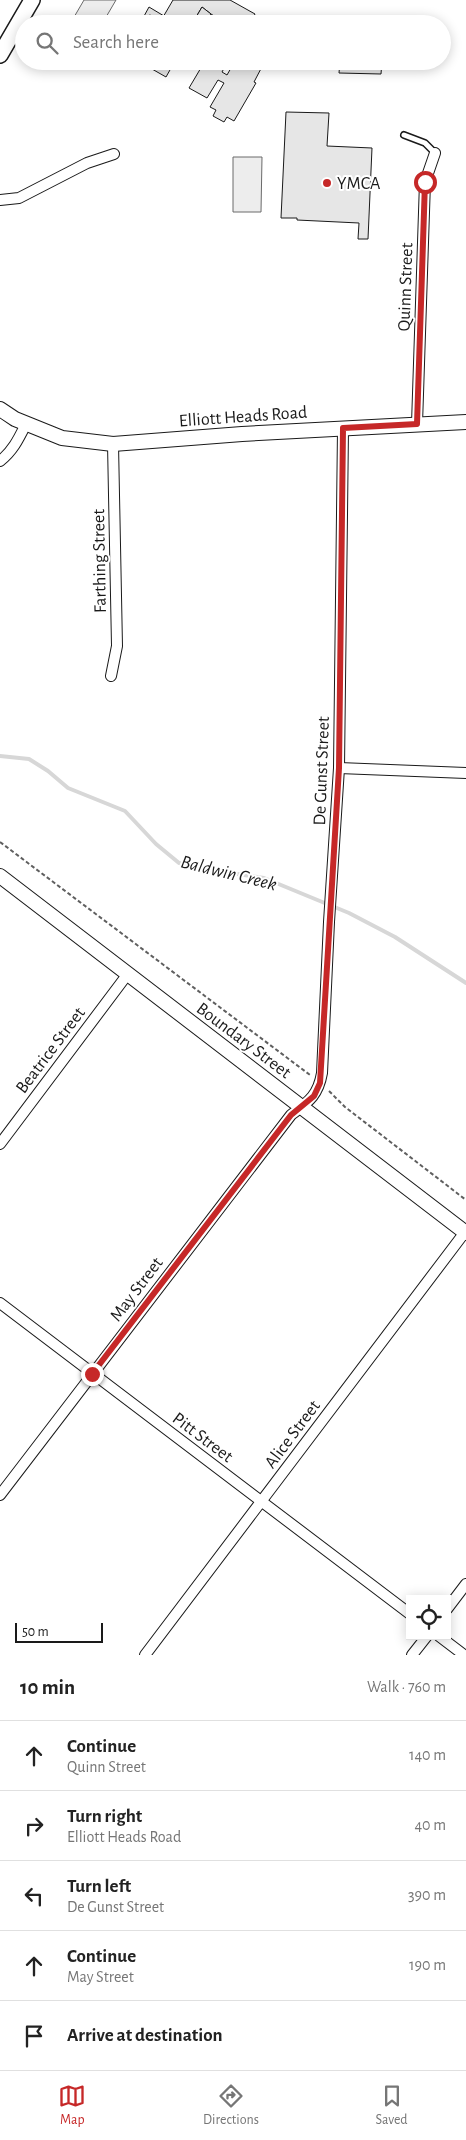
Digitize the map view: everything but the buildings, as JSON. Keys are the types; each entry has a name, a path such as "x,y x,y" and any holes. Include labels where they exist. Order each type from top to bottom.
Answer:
{"main road":[{"path":"23,15 32,0"},
{"path":"0,55 15,29"}],"street":[{"name":"Quinn Street","path":"417,424 425,182 435,153"},
{"path":"0,200 19,198 87,163 114,154"},
{"name":"Elliott Heads Road","path":"0,409 26,424 62,438 113,444 242,434 466,422"},
{"path":"0,461 19,439 26,424"},
{"name":"De Gunst Street","path":"302,1106 319,1089 322,1074 339,768 343,428"},
{"name":"Farthing Street","path":"111,676 117,646 113,444"},
{"path":"339,768 466,773"},
{"name":"Boundary Street","path":"0,876 465,1232"},
{"name":"Beatrice Street","path":"0,1144 127,975"},
{"name":"May Street","path":"0,1495 291,1115 302,1106"},
{"name":"Alice Street","path":"145,1655 465,1232"},
{"name":"Pitt Street","path":"0,1303 406,1611"},
{"path":"451,1604 466,1584"},
{"path":"412,1655 424,1640"},
{"path":"444,1640 464,1655"}],"lane":[{"path":"404,135 425,143 435,153"}],"path":[{"path":"0,842 317,1081"},
{"path":"324,1087 345,1106 466,1200"}],"shaded area":[{"path":"84,0 116,0 107,15 75,15"},
{"path":"233,157 262,157 261,212 233,212"}],"waterway":[{"name":"Baldwin Creek","path":"0,756 29,759 48,771 68,788 125,811 156,844 179,863 264,878 349,913 395,937 466,983"}],"place":[{"name":"YMCA","path":"327,183"}],"route":[{"path":"92,1374 291,1115 314,1096 319,1089 322,1074 339,768 343,428 417,424 425,182"}]}
